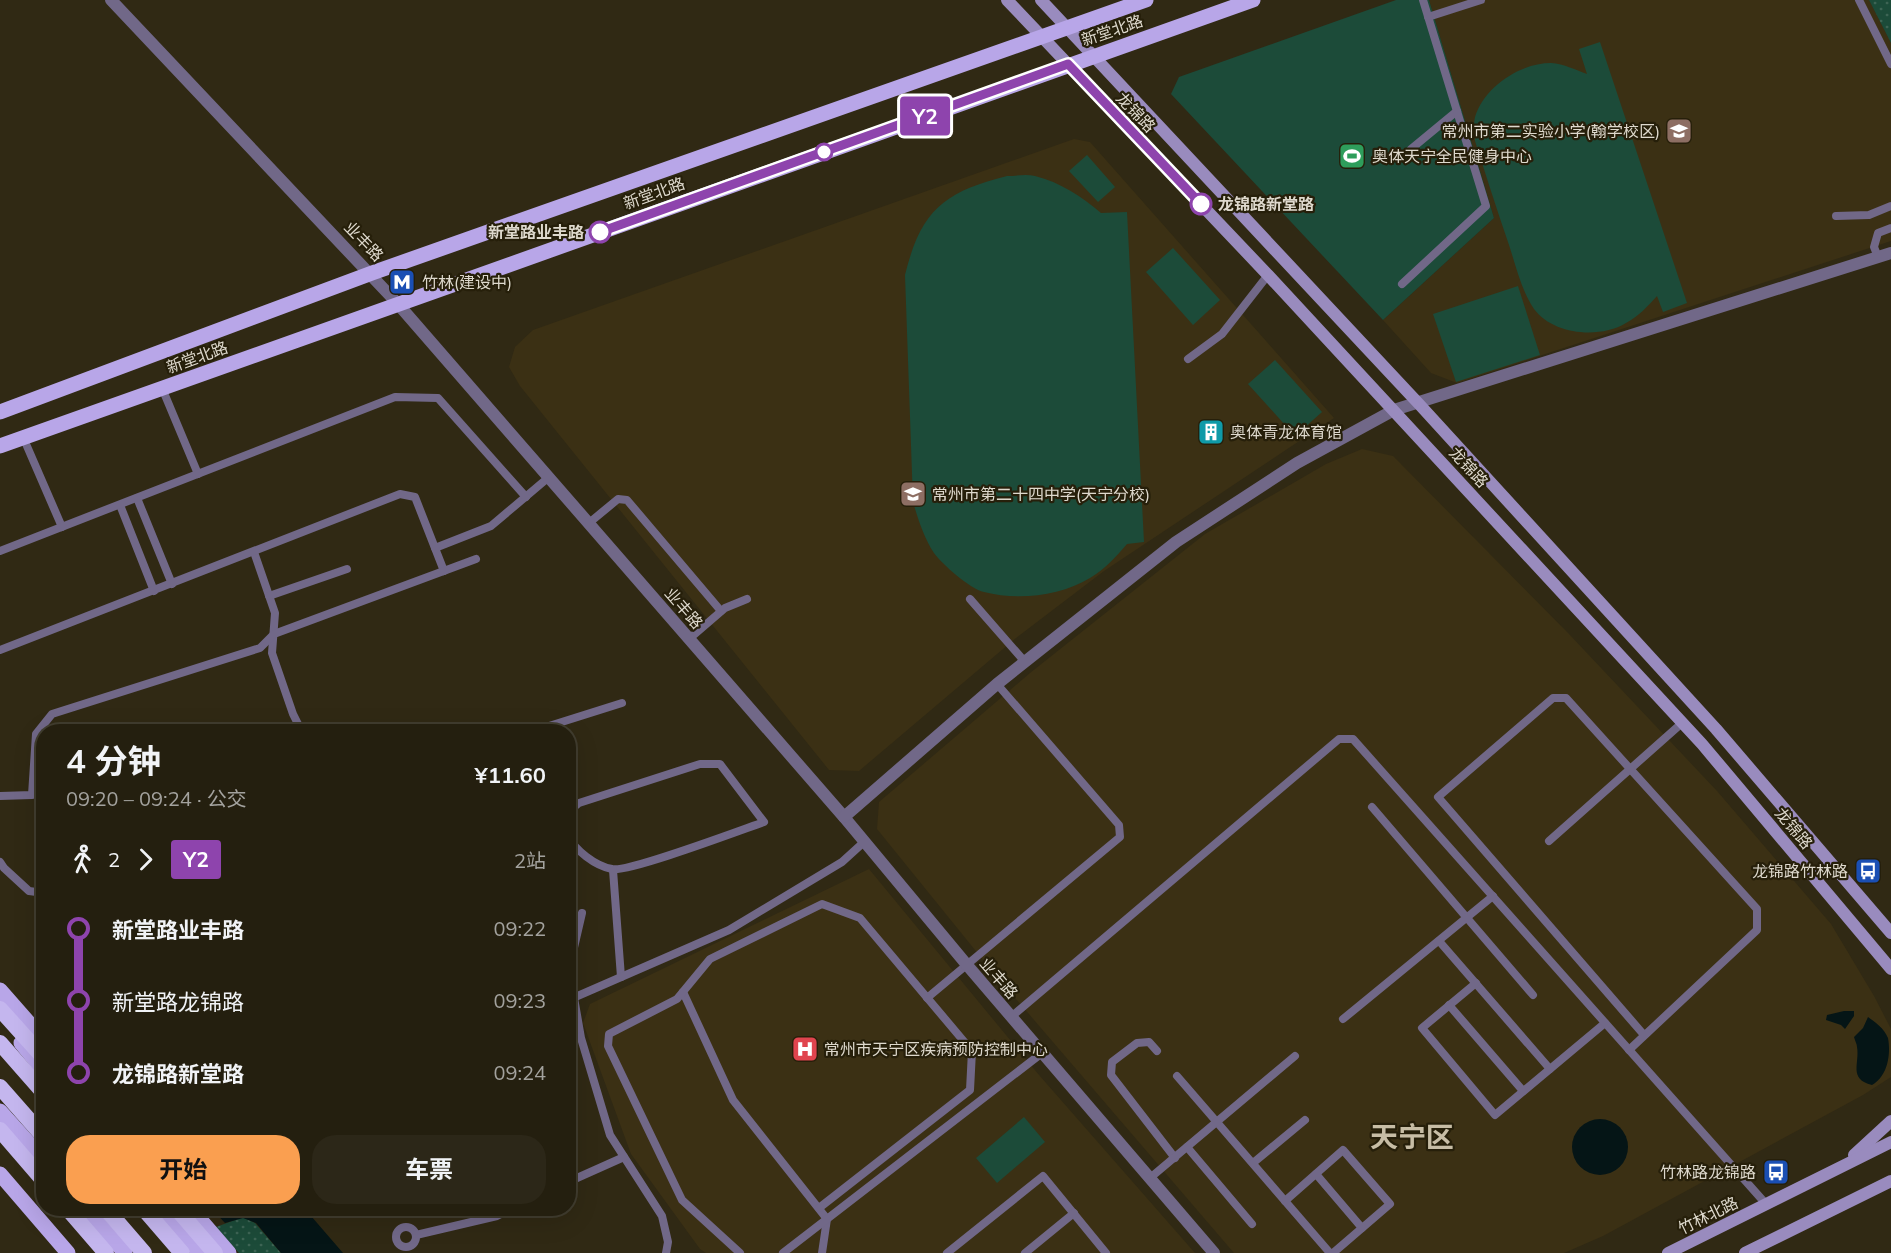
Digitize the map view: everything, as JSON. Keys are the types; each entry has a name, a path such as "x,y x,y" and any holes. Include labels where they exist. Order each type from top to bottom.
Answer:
{"highway":[{"path":"0,1009 36,1049"},
{"path":"0,1043 36,1084"},
{"path":"0,1087 36,1128"},
{"path":"0,1131 36,1172"},
{"path":"74,1216 106,1253"},
{"path":"112,1216 144,1253"},
{"path":"150,1216 182,1253"},
{"path":"183,1216 215,1253"}],"main road":[{"name":"龙锦路","path":"1007,0 1268,275 1682,723 1891,969"},
{"name":"龙锦路","path":"1041,0 1419,404 1716,729 1891,933"},
{"name":"新堂北路","path":"0,412 372,273 1146,0"},
{"name":"新堂北路","path":"0,446 1068,64 1254,0"},
{"path":"1876,950 1891,976"},
{"path":"0,990 36,1031"},
{"path":"0,1018 36,1061"},
{"path":"0,1111 36,1151"},
{"path":"1835,1170 1891,1121"},
{"name":"竹林北路","path":"1668,1253 1891,1142"},
{"path":"0,1174 36,1216"},
{"path":"1745,1253 1891,1181"},
{"path":"1852,1200 1891,1188"},
{"path":"36,1216 68,1253"},
{"path":"92,1216 125,1253"},
{"path":"167,1216 200,1253"},
{"path":"197,1216 229,1253"}],"street":[{"name":"业丰路","path":"111,0 372,273 844,817 967,966 1214,1253"},
{"path":"844,817 997,684 1176,542 1297,463 1394,410 1419,404 1891,253"}],"lane":[{"path":"1402,284 1486,206 1423,0"},
{"path":"1428,17 1481,0"},
{"path":"1859,0 1891,64"},
{"path":"1411,149 1457,111"},
{"path":"1836,216 1869,214 1891,206"},
{"path":"1878,257 1874,247 1878,233 1891,228"},
{"path":"1188,359 1222,334 1268,275"},
{"path":"162,388 198,474"},
{"path":"0,551 396,396 438,398 526,496"},
{"path":"24,437 62,527"},
{"path":"435,548 491,526 549,477"},
{"path":"0,650 400,494 414,496 444,571"},
{"path":"137,498 172,584"},
{"path":"589,523 618,499 627,500 722,611"},
{"path":"120,505 154,591"},
{"path":"254,552 275,613 272,653 298,724"},
{"path":"44,724 52,714 260,648 274,634 476,559"},
{"path":"269,596 347,569"},
{"path":"689,639 722,611 747,599"},
{"path":"970,599 1025,662"},
{"path":"927,998 1120,837 1119,825 997,684"},
{"path":"1629,1050 1758,930 1757,909 1566,698 1553,698 1438,797 1644,1035"},
{"path":"555,724 622,703"},
{"path":"1549,841 1682,723"},
{"path":"0,796 32,795 36,734"},
{"path":"1011,1017 1339,739 1353,739 1766,1204"},
{"path":"576,805 689,767 700,764 720,764 764,822 640,864 613,870 576,847"},
{"path":"1372,807 1533,995"},
{"path":"576,995 729,930 842,862 864,842"},
{"path":"0,862 29,891 36,892"},
{"path":"613,870 621,977"},
{"path":"1343,1019 1493,896"},
{"path":"740,1253 682,1200 608,1046 609,1034 677,999 710,959 822,904 860,918 972,1051 970,1090 819,1208"},
{"path":"576,939 582,913"},
{"path":"1439,940 1550,1069"},
{"path":"1476,983 1422,1028 1495,1115 1605,1023"},
{"path":"682,992 734,1100 827,1219 822,1253"},
{"path":"1449,1005 1523,1092"},
{"path":"576,1017 610,1135 662,1216 668,1242 666,1253"},
{"path":"1157,1051 1149,1042 1137,1043 1112,1062 1111,1075 1175,1158"},
{"path":"783,1253 1042,1053"},
{"path":"1150,1179 1295,1056"},
{"path":"1177,1076 1331,1253 1390,1204 1343,1150 1285,1200"},
{"path":"1252,1163 1305,1120"},
{"path":"1187,1148 1252,1224"},
{"path":"576,1178 624,1157"},
{"path":"1316,1174 1362,1228"},
{"path":"947,1253 1043,1176 1106,1253"},
{"path":"1025,1253 1074,1213"},
{"path":"416,1235 497,1216"}],"shaded area":[{"name":"常州市第二实验小学(翰学校区)","path":"1429,0 1869,0 1891,43 1891,241 1457,383 1431,373 1383,320 1494,218"},
{"name":"常州市第二十四中学(天宁分校)","path":"1074,139 1090,142 1334,418 1104,571 1016,638 859,771 829,770 520,386 509,367 515,347 533,330"},
{"path":"1362,449 1393,456 1569,634 1717,791 1831,924 1891,1029 1891,1077 1863,1095 1603,1236 1564,1253 1234,1253 992,971 877,829 879,802 1030,673 1205,534 1326,464"},
{"name":"常州市天宁区疾病预防控制中心","path":"869,869 1039,1075 1195,1253 706,1253 700,1249 631,1154 583,1023 590,1004"},
{"path":"1854,1011 1854,1016 1845,1029 1841,1025 1826,1020 1827,1015"},
{"path":"1868,1017 1884,1031 1889,1044 1885,1070 1872,1085 1857,1075 1858,1053 1854,1037 1863,1028"},
{"path":"1600,1119 1620,1127 1628,1147 1620,1167 1600,1175 1580,1167 1572,1147 1580,1127"},
{"path":"218,1216 311,1216 343,1253 281,1253 256,1223 243,1218 225,1223"}],"green space":[{"name":"奥体天宁全民健身中心","path":"1396,0 1429,0 1494,218 1383,320 1171,94 1179,77"},
{"path":"1869,0 1891,0 1891,43"},
{"path":"1600,42 1687,303 1663,312 1657,296 1635,317 1615,328 1577,332 1542,318 1526,294 1475,141 1474,123 1486,96 1505,79 1527,67 1551,63 1587,74 1579,49"},
{"path":"1087,155 1115,187 1098,202 1069,171"},
{"path":"1032,175 1053,182 1078,196 1101,213 1127,212 1144,542 1127,544 1101,571 1078,584 1052,593 1025,596 984,592 957,576 930,547 913,502 905,275 911,253 919,234 938,207 967,189 1007,176"},
{"path":"1173,248 1220,300 1193,325 1146,272"},
{"path":"1518,286 1540,355 1456,382 1433,314"},
{"path":"1275,360 1322,412 1295,436 1248,384"},
{"path":"1024,1117 1045,1142 997,1183 976,1158"},
{"path":"243,1217 255,1223 281,1253 239,1253 216,1227"}],"bus line":[{"name":"Y2","path":"600,232 1068,64 1201,204"}],"place":[{"name":"常州市第二实验小学(翰学校区)","path":"1679,131"},
{"name":"奥体天宁全民健身中心","path":"1352,156"},
{"name":"龙锦路新堂路","path":"1201,204"},
{"name":"新堂路业丰路","path":"600,232"},
{"name":"竹林(建设中)","path":"402,282"},
{"name":"奥体青龙体育馆","path":"1211,432"},
{"name":"常州市第二十四中学(天宁分校)","path":"913,494"},
{"name":"龙锦路竹林路","path":"1868,871"},
{"name":"常州市天宁区疾病预防控制中心","path":"805,1049"},
{"name":"竹林路龙锦路","path":"1776,1172"}],"district":[{"name":"天宁区","path":"1412,1137"}]}
